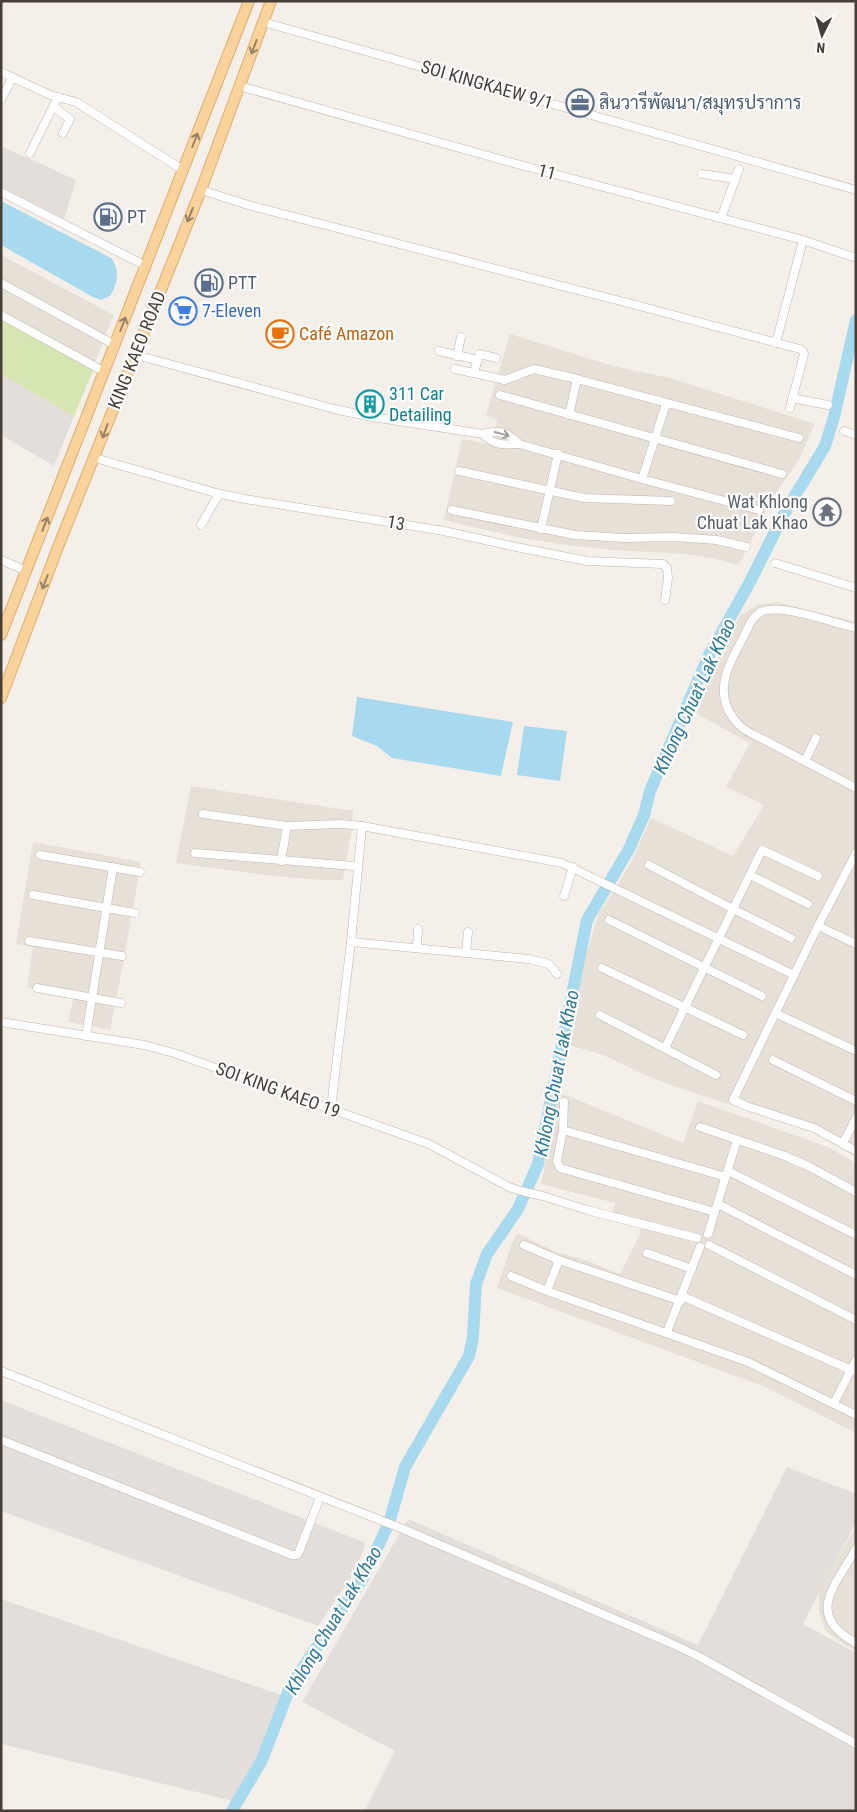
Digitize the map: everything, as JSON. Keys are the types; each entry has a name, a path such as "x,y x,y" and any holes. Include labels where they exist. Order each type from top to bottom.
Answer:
{"main road":[{"name":"KING KAEO ROAD","path":"1,635 249,1"},
{"name":"KING KAEO ROAD","path":"1,698 58,548 201,190 271,1"}],"street":[{"name":"SOI KINGKAEW 9/1","path":"263,22 856,190"},
{"path":"1,72 50,95 76,102 183,170"},
{"path":"1,99 13,77"},
{"name":"11","path":"239,86 803,240 856,258"},
{"path":"30,153 58,97"},
{"path":"54,107 70,119 63,133"},
{"path":"721,218 739,169"},
{"path":"702,174 736,179"},
{"path":"201,190 248,205 632,304 803,351 804,354 790,408"},
{"path":"1,192 146,266"},
{"path":"776,343 803,240"},
{"path":"1,283 115,345"},
{"path":"1,315 105,372"},
{"path":"457,356 461,337"},
{"path":"439,351 478,360"},
{"path":"474,374 479,354 496,358"},
{"path":"136,355 334,409 372,417 482,434 493,431 510,435 519,444"},
{"path":"456,369 505,380 534,368 799,438"},
{"path":"569,415 577,379"},
{"path":"500,395 782,474"},
{"path":"792,398 828,405"},
{"path":"642,479 666,404"},
{"path":"844,432 856,435"},
{"path":"482,434 492,443 505,445 519,444 759,510"},
{"path":"541,529 558,454"},
{"name":"13","path":"94,458 219,494 444,531 587,561 664,564 667,568 668,578 665,600"},
{"path":"459,471 584,498 671,501"},
{"path":"201,525 219,494"},
{"path":"452,510 541,529 592,537 674,537 716,540 746,547"},
{"path":"1,560 27,571"},
{"path":"775,563 856,588"},
{"path":"856,628 778,609 762,612 752,620 727,668 724,683 725,699 734,719 740,727 856,788"},
{"path":"804,761 816,738"},
{"path":"203,814 287,826 340,824 362,826 552,860 573,867 794,976"},
{"path":"281,861 287,826"},
{"path":"331,1108 351,942 362,826"},
{"path":"665,1048 762,850 818,876"},
{"path":"195,853 353,866"},
{"path":"856,853 733,1100 814,1128 856,1151"},
{"path":"40,855 140,872"},
{"path":"649,865 791,938"},
{"path":"86,1036 113,867"},
{"path":"564,896 573,867"},
{"path":"750,875 808,904"},
{"path":"33,896 135,913"},
{"path":"609,920 762,996"},
{"path":"818,926 856,944"},
{"path":"417,948 418,930"},
{"path":"466,953 468,932"},
{"path":"29,941 122,956"},
{"path":"351,942 529,959 549,964 557,974"},
{"path":"602,968 743,1035"},
{"path":"37,988 121,1003"},
{"path":"775,1013 856,1051"},
{"path":"600,1015 716,1075"},
{"name":"SOI KING KAEO 19","path":"1,1022 144,1045 174,1053 429,1144 509,1186 525,1192 697,1238"},
{"path":"773,1060 856,1101"},
{"path":"564,1102 557,1161 560,1168 717,1208 856,1275"},
{"path":"843,1144 856,1118"},
{"path":"700,1127 784,1156 810,1167 856,1192"},
{"path":"562,1130 727,1174 856,1235"},
{"path":"700,1247 705,1248 711,1241 708,1234 737,1140"},
{"path":"700,1247 697,1243 697,1238 700,1234 708,1234"},
{"path":"524,1245 559,1260 681,1298 853,1371"},
{"path":"709,1245 856,1320"},
{"path":"667,1332 700,1247"},
{"path":"647,1253 692,1269"},
{"path":"547,1291 559,1260"},
{"path":"512,1276 547,1291 748,1362 856,1415"},
{"path":"834,1403 853,1371 856,1360"},
{"path":"1,1371 403,1529 694,1654 856,1744"},
{"path":"1,1440 292,1555 297,1555 299,1552 320,1497"},
{"path":"856,1550 827,1599 826,1610 828,1618 837,1631 856,1643"}],"shaded area":[{"path":"1,146 76,180 64,219 1,186"},
{"path":"1,255 114,315 105,336 1,279"},
{"path":"1,288 103,343 95,362 1,310"},
{"path":"510,334 613,366 670,378 815,424 798,461 773,497 739,565 686,554 614,550 521,538 444,520 462,439 494,445 497,420 486,415"},
{"path":"1,374 74,416 54,466 1,435"},
{"path":"777,602 856,622 856,1153 814,1131 691,1092 650,1077 603,1055 566,1044 582,966 600,911 633,858 651,818 733,856 764,805 726,787 750,743 693,712 725,642 741,615 757,605"},
{"path":"191,786 353,811 343,880 265,875 176,863"},
{"path":"33,842 141,862 110,1030 68,1022 74,995 27,987 33,947 16,944"},
{"path":"556,1091 683,1143 698,1101 828,1147 856,1163 856,1433 768,1388 497,1288 517,1233 556,1252 588,1261 620,1274 640,1234 641,1225 611,1217 615,1203 541,1184 550,1139"},
{"path":"1,1400 366,1543 355,1571 318,1626 1,1511"},
{"path":"787,1467 856,1494 856,1522 803,1624 856,1653 856,1811 364,1811 395,1751 302,1702 408,1519 698,1645"},
{"path":"856,1526 856,1651 825,1630 819,1610 819,1591"},
{"path":"1,1599 281,1695 254,1764 233,1801 1,1744"}],"green space":[{"path":"1,317 94,368 74,416 1,374"}],"water":[{"path":"1,201 111,258 116,267 117,277 115,287 110,296 101,300 93,297 1,245"},
{"path":"357,697 513,722 501,776 392,758 377,746 352,736"},
{"path":"524,726 567,731 560,781 517,775"}],"waterway":[{"name":"Khlong Chuat Lak Khao","path":"232,1811 262,1760 290,1687 363,1578 389,1523 405,1467 469,1356 473,1337 476,1284 487,1254 518,1209 538,1164 587,920 629,849 644,815 650,791 709,655 750,582 784,514 825,446 834,417 856,320"}],"place":[{"name":"สินวารีพัฒนา/สมุทรปราการ","path":"580,103"},
{"name":"PT","path":"108,217"},
{"name":"PTT","path":"209,283"},
{"name":"7-Eleven","path":"183,311"},
{"name":"Café Amazon","path":"280,334"},
{"name":"311 Car Detailing","path":"370,404"},
{"name":"Wat Khlong Chuat Lak Khao","path":"827,512"}]}
